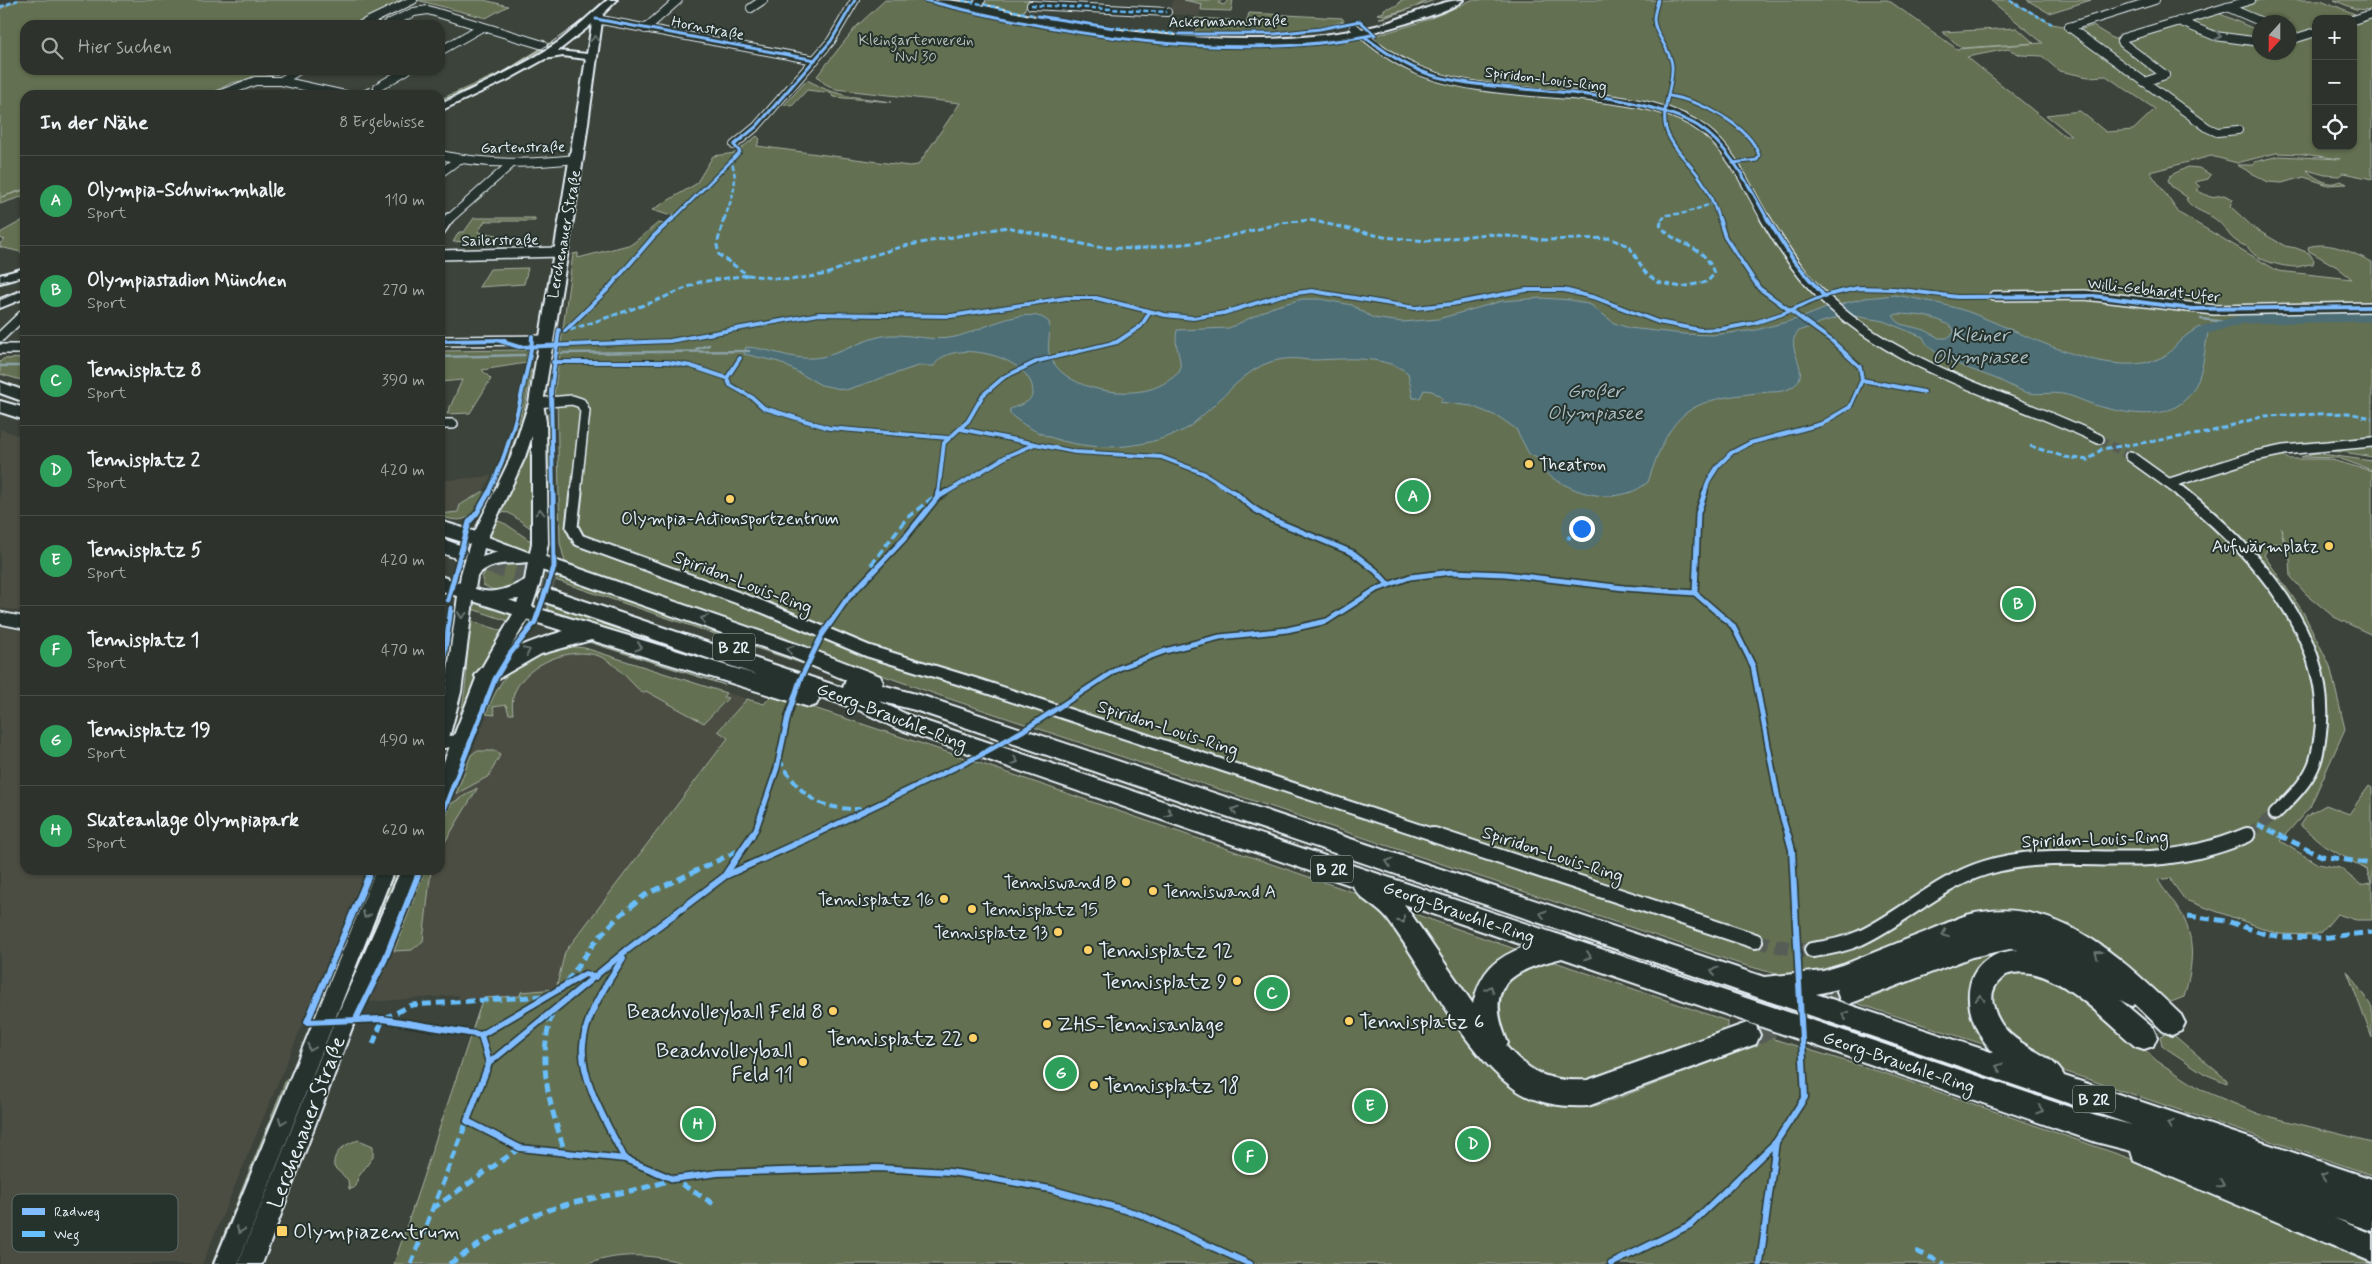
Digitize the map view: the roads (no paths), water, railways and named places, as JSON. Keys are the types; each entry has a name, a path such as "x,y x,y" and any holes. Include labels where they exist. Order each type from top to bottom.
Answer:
{"highway":[{"path":"0,388 20,395"},
{"path":"0,392 20,396"},
{"path":"3,407 20,412"},
{"path":"445,530 479,540"},
{"path":"445,552 461,573 445,581"},
{"path":"532,559 798,652 879,684 916,702"},
{"name":"Georg-Brauchle-Ring","path":"552,591 873,694 916,702 2071,1091 2372,1198 2096,1129 903,722 866,704 552,591"},
{"path":"523,611 850,711 903,722"},
{"path":"485,676 504,663 547,642 592,632"},
{"path":"1353,876 1395,910 1482,1038 1522,1079 1542,1089 1564,1094 1588,1093 1747,1035"},
{"path":"1760,986 1823,982 1844,976 1966,926 2000,920 2035,924 2068,936 2100,955 2138,988 2172,1023"},
{"path":"1849,992 1993,940 2025,940 2041,944 2148,1000"},
{"path":"1497,1052 1486,1020 1485,1004 1489,990 1496,977 1508,965 1524,956 1563,947"},
{"path":"2071,1091 2001,1044 1986,1024 1980,1005 1980,991 1982,980 1993,968 2002,963 2030,961 2057,970 2082,985 2144,1037 2082,965"},
{"name":"B 2R","path":"2096,1129 2177,1166 2372,1248"}],"main road":[{"path":"584,12 597,0"},
{"path":"445,105 541,57 597,16 612,0"},
{"name":"Ackermannstraße","path":"942,0 1025,18 1160,37 1218,43 1271,43 1318,39 1403,22 1458,0"},
{"name":"Ackermannstraße","path":"1357,30 1407,14 1442,0"},
{"name":"Lerchenauer Straße","path":"445,723 457,672 461,573 479,540 518,457 536,403 545,340 577,160 588,60 597,16"},
{"path":"445,96 500,71 544,45 568,25 588,60"},
{"path":"541,57 563,53 588,60"},
{"path":"0,278 20,273"},
{"path":"0,304 20,295"},
{"name":"Lerchenauer Straße","path":"445,782 485,676 523,611 532,583 532,559 540,543 539,441 536,403"},
{"path":"479,540 532,559"},
{"path":"461,573 488,560 532,559"},
{"path":"461,573 515,594 532,583"},
{"path":"461,573 523,611"},
{"name":"Lerchenauer Straße","path":"226,1264 307,1057 383,875"},
{"name":"Lerchenauer Straße","path":"250,1264 345,1020 408,875"}],"street":[{"path":"371,20 413,0"},
{"path":"645,29 678,0"},
{"path":"751,8 763,0"},
{"path":"734,145 757,126 831,41 855,0"},
{"path":"973,8 981,0"},
{"path":"2155,0 2069,27 2208,128 2217,132 2238,130"},
{"path":"2144,82 2165,75 2121,41 2179,21 2251,0"},
{"path":"1025,18 1032,3 1167,12"},
{"path":"2227,7 2252,18"},
{"path":"397,20 414,12 428,10 544,45"},
{"path":"2357,19 2372,14"},
{"name":"Hornstraße","path":"597,16 645,29 815,60"},
{"path":"2364,16 2372,19"},
{"path":"2179,21 2214,36 2252,41"},
{"path":"445,48 482,27"},
{"name":"Spiridon-Louis-Ring","path":"1357,30 1397,61 1438,78 1636,103 1672,113 1699,126 1721,146 1785,250 1814,287 1857,323 1892,347 1940,372 2058,419 2099,439"},
{"path":"2297,38 2312,33"},
{"path":"281,81 291,75"},
{"path":"378,87 398,75"},
{"path":"230,90 255,81 281,81 314,90"},
{"name":"Gartenstraße","path":"445,157 510,165 577,160"},
{"path":"445,169 458,160"},
{"path":"445,218 510,165"},
{"name":"Sailerstraße","path":"445,254 560,252"},
{"name":"Willi-Gebhardt-Ufer","path":"1994,296 2085,295 2214,310 2372,307"},
{"path":"0,337 20,317"},
{"path":"445,341 545,340"},
{"path":"0,349 20,349"},
{"name":"Spiridon-Louis-Ring","path":"536,403 572,400 581,403 584,411 572,527 579,540 763,607 868,651 1755,940"},
{"path":"445,424 453,424"},
{"path":"2170,483 2255,456 2284,450 2372,442"},
{"path":"2130,456 2170,483 2243,547 2280,594 2312,656 2322,706 2321,731 2316,760 2300,786 2275,814"},
{"path":"0,618 20,622"},
{"path":"445,743 461,740"},
{"name":"Spiridon-Louis-Ring","path":"1812,950 1829,949 1870,935 1943,888 1983,868 2024,859 2051,856 2150,858 2196,853 2249,834"}],"water":[{"name":"Großer Olympiasee","path":"1895,295 1951,307 1969,312 2063,350 2113,363 2137,364 2158,359 2169,353 2183,338 2199,327 2208,332 2203,363 2192,391 2177,406 2159,413 2148,414 2104,408 2063,394 2033,394 2024,392 1943,357 1927,344 1923,337 1883,321 1854,316 1840,317 1799,331 1795,336 1794,347 1800,378 1794,386 1780,391 1721,398 1703,403 1689,411 1677,422 1667,436 1657,456 1648,482 1628,493 1605,496 1581,492 1551,477 1544,470 1541,460 1529,454 1516,429 1499,417 1471,406 1440,402 1443,398 1432,391 1424,390 1420,398 1413,398 1408,373 1397,367 1373,360 1290,359 1275,361 1249,373 1185,430 1146,443 1108,447 1082,445 1044,435 1026,426 1010,414 1010,409 1024,404 1033,393 1031,383 1024,373 1013,364 999,357 983,353 953,353 942,358 934,366 918,366 846,390 821,385 779,362 744,354 746,347 797,357 824,357 880,336 955,337 1003,320 1029,315 1040,317 1049,322 1049,353 1055,365 1065,375 1078,383 1093,388 1108,391 1138,392 1159,386 1180,371 1176,341 1177,330 1229,328 1273,307 1302,299 1320,299 1352,305 1373,318 1402,322 1438,319 1502,301 1541,298 1571,300 1591,305 1614,323 1629,328 1712,335 1756,330 1865,298","holes":["1897,314 1926,316 1940,320 1953,328 1954,333 1947,338 1939,338 1925,330 1900,324 1893,316"]}],"waterway":[{"path":"2204,330 2244,319 2372,317"},
{"path":"2201,319 2227,322"},
{"path":"696,349 709,345"},
{"path":"562,353 749,351"},
{"path":"445,357 524,355"},
{"path":"0,366 20,366"}],"tunnel":[{"path":"2099,439 2130,456"},
{"path":"458,552 554,586"},
{"path":"2249,834 2275,814"},
{"path":"1755,941 1798,950 1812,950"},
{"path":"1747,1035 1849,992"}],"tram line":[{"path":"445,102 485,82 548,45 607,0"},
{"path":"0,282 20,277"},
{"path":"0,300 20,291"}],"place":[{"name":"Theatron","path":"1529,464"},
{"name":"Olympia-Schwimmhalle","path":"1413,496"},
{"name":"Olympia-Actionsportzentrum","path":"730,499"},
{"name":"Aufwärmplatz","path":"2329,546"},
{"name":"Olympiastadion München","path":"2018,604"},
{"name":"Tenniswand B","path":"1126,882"},
{"name":"Tenniswand A","path":"1153,891"},
{"name":"Tennisplatz 16","path":"944,899"},
{"name":"Tennisplatz 15","path":"972,909"},
{"name":"Tennisplatz 13","path":"1058,932"},
{"name":"Tennisplatz 12","path":"1088,950"},
{"name":"Tennisplatz 9","path":"1237,981"},
{"name":"Tennisplatz 8","path":"1272,993"},
{"name":"Beachvolleyball Feld 8","path":"833,1011"},
{"name":"Tennisplatz 6","path":"1349,1021"},
{"name":"ZHS-Tennisanlage","path":"1047,1024"},
{"name":"Tennisplatz 22","path":"973,1038"},
{"name":"Beachvolleyball Feld 11","path":"803,1062"},
{"name":"Tennisplatz 19","path":"1061,1073"},
{"name":"Tennisplatz 18","path":"1094,1085"},
{"name":"Tennisplatz 5","path":"1370,1106"},
{"name":"Skateanlage Olympiapark","path":"698,1124"},
{"name":"Tennisplatz 2","path":"1473,1144"},
{"name":"Tennisplatz 1","path":"1250,1157"},
{"name":"Olympiazentrum","path":"282,1231"}],"park label":[{"name":"Kleingartenverein NW 30","path":"916,48"}],"water label":[{"name":"Kleiner Olympiasee","path":"1980,345"}]}
